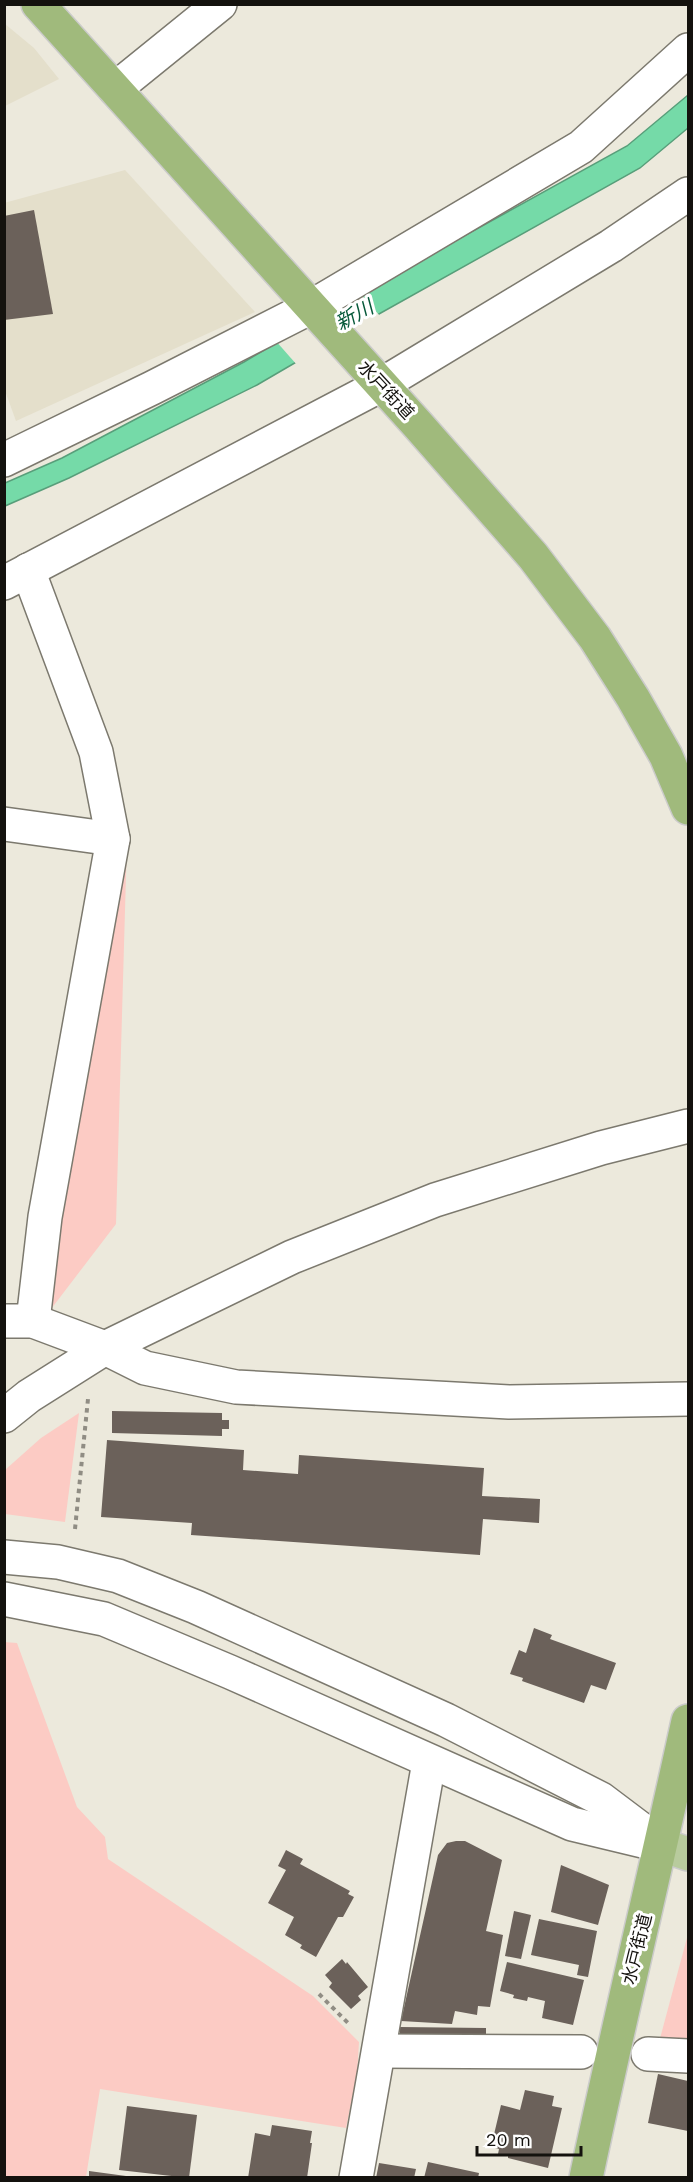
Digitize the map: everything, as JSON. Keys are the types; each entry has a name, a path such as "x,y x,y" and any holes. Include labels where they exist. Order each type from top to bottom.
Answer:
{"highway":[{"name":"水戸街道","path":"38,4 533,555 595,638 633,698 666,756 688,808"},
{"name":"水戸街道","path":"586,2178 610,2062 675,1850 688,1721"}],"street":[{"path":"115,89 220,4"},
{"path":"4,460 314,310 581,147 688,50"},
{"path":"688,194 611,246 16,577 96,752 113,839 45,1217 19,1321 105,1348 145,1368 236,1387 509,1401 688,1399"},
{"path":"4,824 113,839"},
{"path":"4,1416 29,1396 105,1348 292,1257 435,1200 601,1148 688,1126"},
{"path":"4,1557 58,1562 118,1576 196,1607 446,1720 601,1799 675,1850"},
{"path":"4,1599 104,1619 230,1672 572,1824 675,1850"},
{"path":"356,2178 380,2052 429,1762"},
{"path":"380,2052 581,2052"},
{"path":"648,2054 688,2056"}],"path":[{"path":"75,1529 88,1396"}],"shaded area":[{"path":"5,24 34,48 59,79 5,106"},
{"path":"125,170 255,312 16,421 4,388 4,203"},
{"path":"127,841 116,1224 48,1313 58,1221"},
{"path":"79,1413 65,1522 5,1514 5,1470 41,1438"},
{"path":"4,1642 17,1643 77,1807 105,1837 108,1859 313,1996 359,2042 357,2075 346,2128 100,2089 86,2177 5,2177"},
{"path":"688,1934 688,2040 658,2046"}],"water":[{"name":"新川","path":"688,95 688,128 640,168 257,385 69,478 5,506 5,483 62,458 244,362 355,296 627,146"}],"pier":[{"path":"358,291 380,316 297,365 275,340"}],"building":[{"path":"34,210 53,314 4,320 4,216"},
{"path":"112,1411 222,1413 222,1420 229,1420 229,1429 222,1429 222,1436 112,1433"},
{"path":"107,1440 244,1450 243,1470 298,1474 299,1455 484,1468 482,1496 540,1499 539,1523 483,1519 480,1555 191,1535 192,1523 101,1517"},
{"path":"534,1628 552,1635 550,1639 616,1663 606,1690 591,1685 584,1703 522,1681 523,1678 510,1674 519,1650 526,1653"},
{"path":"465,1841 502,1860 486,1931 503,1935 490,2007 478,2006 477,2015 455,2011 452,2024 401,2021 438,1855 447,1843"},
{"path":"286,1850 303,1859 300,1864 350,1891 348,1894 354,1897 343,1917 338,1917 316,1957 300,1948 302,1945 285,1935 294,1917 268,1903 286,1870 278,1866"},
{"path":"561,1865 609,1885 598,1925 551,1912"},
{"path":"514,1911 531,1915 521,1959 505,1956"},
{"path":"539,1919 597,1931 588,1977 577,1975 579,1965 531,1955"},
{"path":"342,1959 368,1987 358,1996 361,2000 351,2009 329,1987 332,1983 325,1975"},
{"path":"507,1962 584,1980 573,2025 542,2018 545,2001 528,1997 527,2001 513,1998 514,1995 500,1991"},
{"path":"400,2027 486,2028 486,2038 410,2037 410,2034 400,2034"},
{"path":"658,2074 688,2081 688,2131 648,2123"},
{"path":"525,2090 554,2096 552,2106 562,2108 548,2168 508,2158 508,2156 498,2154 499,2149 491,2147 501,2105 520,2110"},
{"path":"127,2106 197,2115 189,2178 119,2170"},
{"path":"272,2125 312,2131 307,2178 248,2178 255,2133 270,2136"},
{"path":"428,2162 479,2173 478,2178 424,2178"},
{"path":"379,2163 416,2169 414,2178 376,2178"},
{"path":"89,2171 126,2176 126,2178 89,2178"}]}
